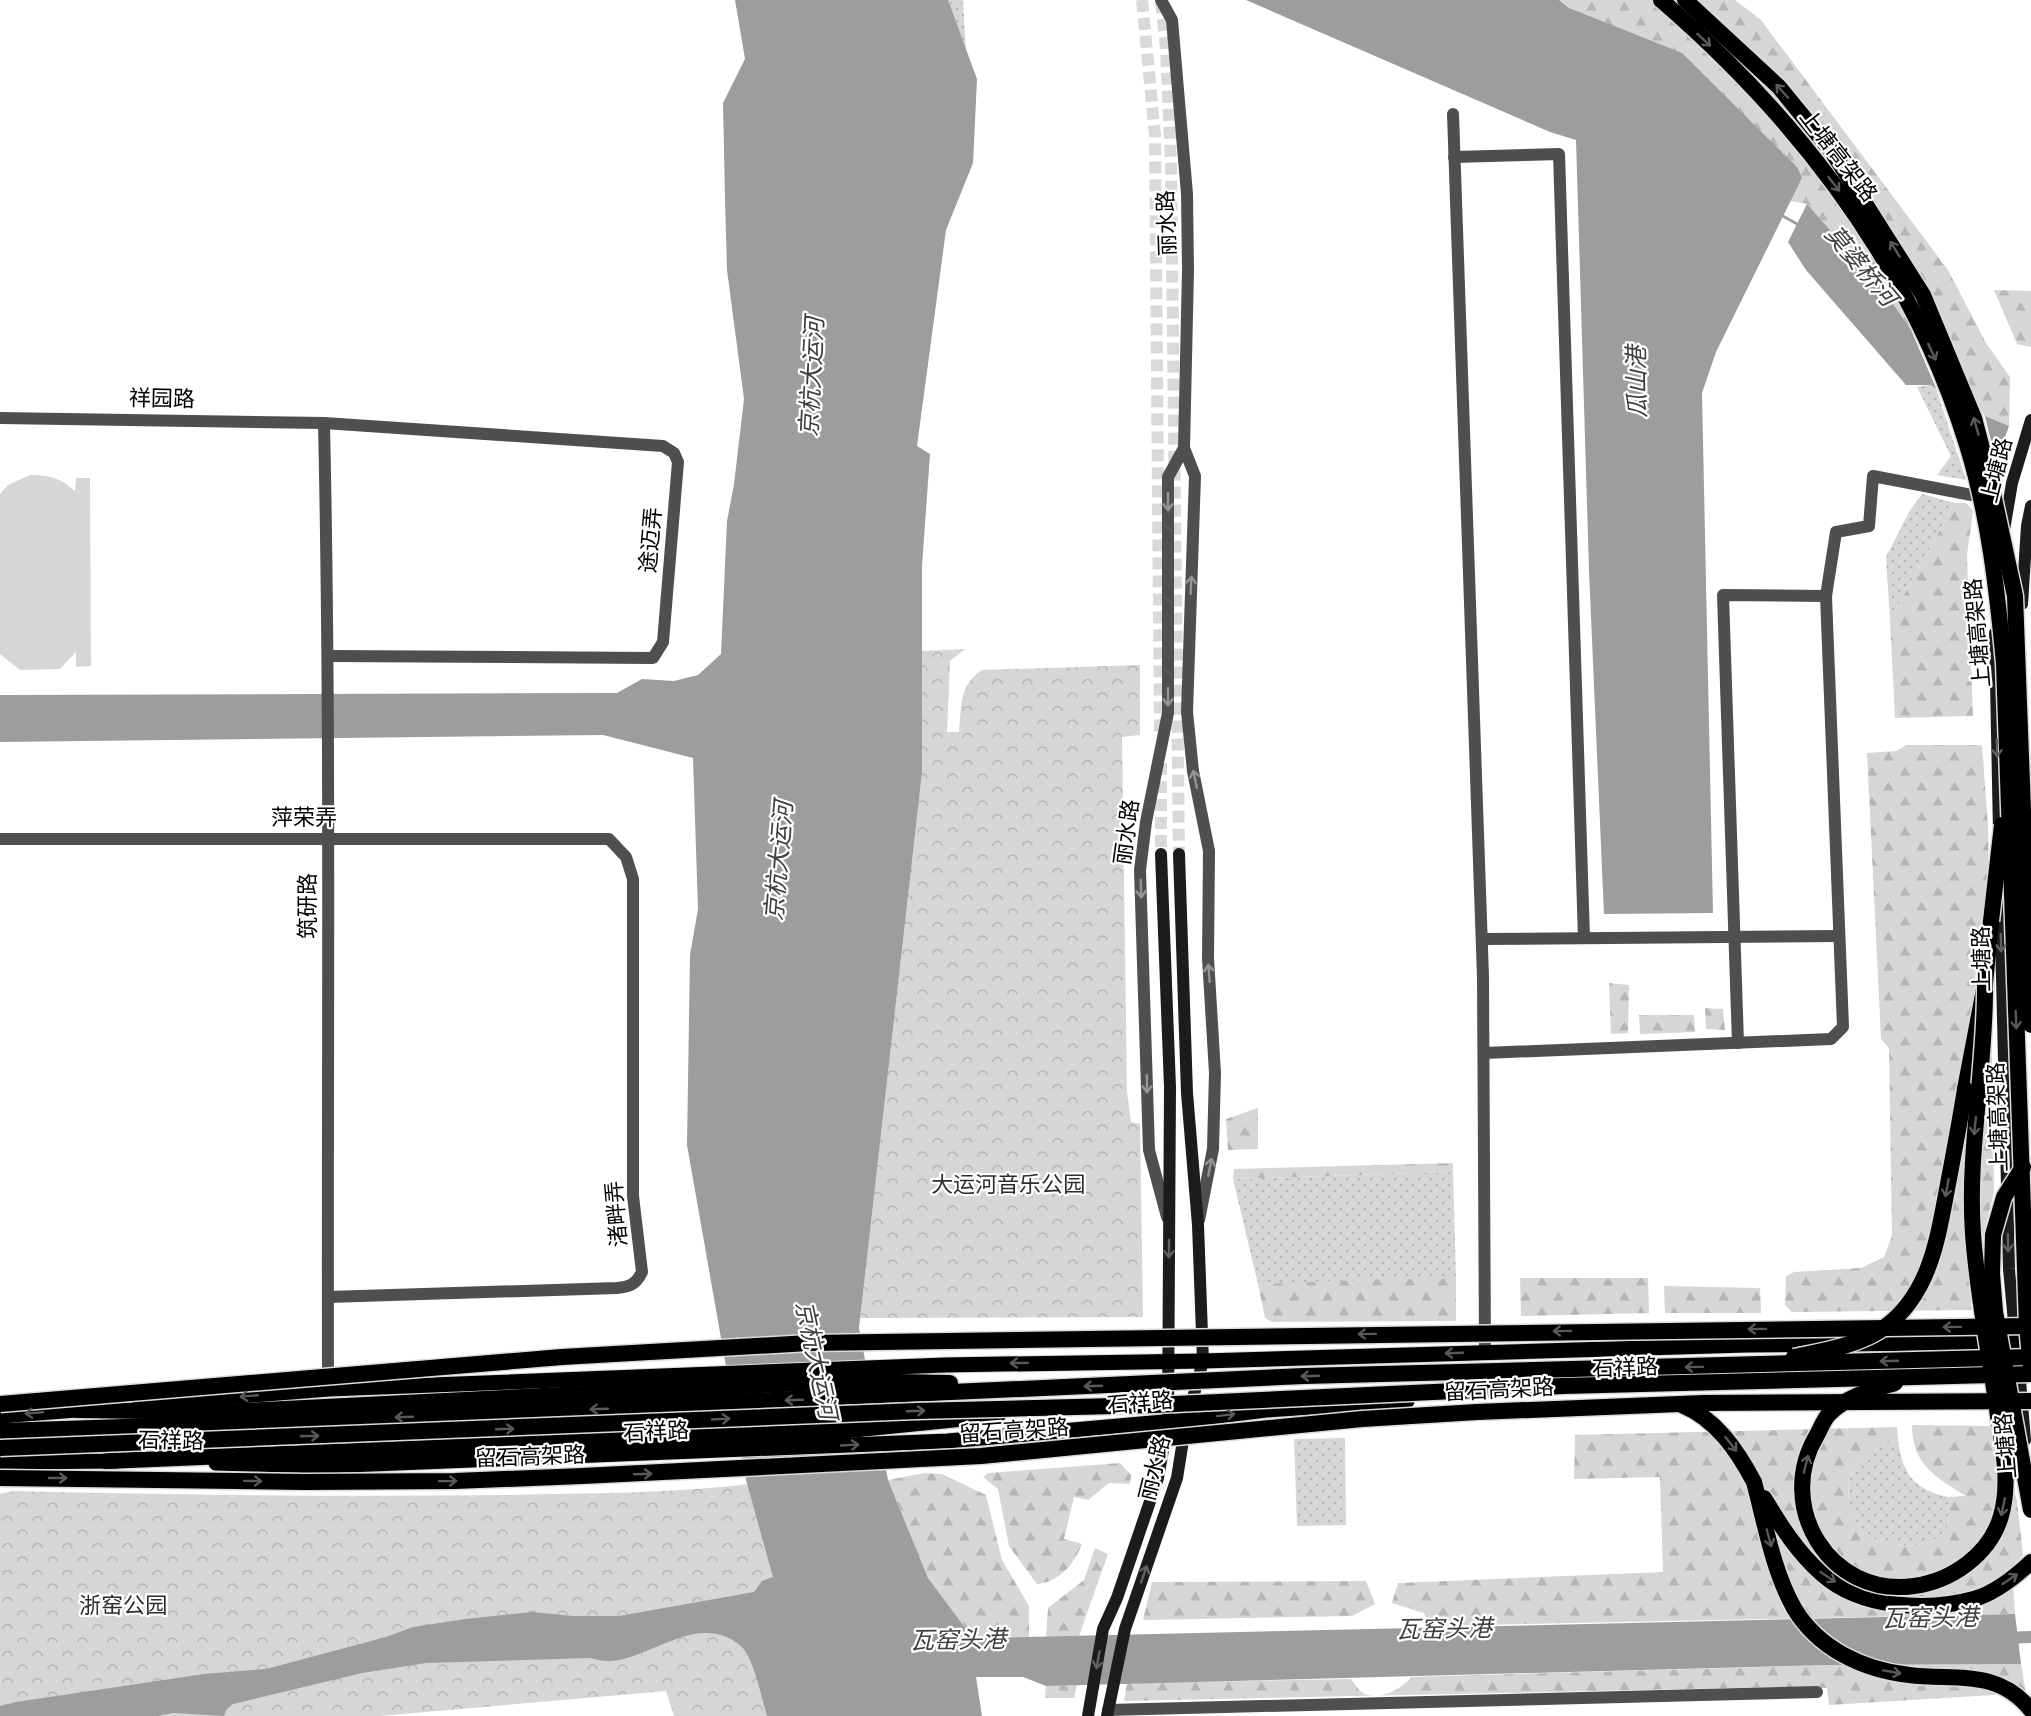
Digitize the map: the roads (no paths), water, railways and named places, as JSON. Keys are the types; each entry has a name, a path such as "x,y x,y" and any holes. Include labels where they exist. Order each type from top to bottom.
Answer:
{"highway":[{"name":"上塘高架路","path":"1661,0 1768,101 1851,205 1891,266 1943,377 1967,446 1986,523 1996,582 2004,663 2027,1326 2031,1367"},
{"name":"上塘高架路","path":"1685,0 1779,87 1833,153 1923,295 1974,418 2004,538 2015,596 2031,1025"},
{"path":"1749,1365 1843,1346 1884,1328 1907,1306 1920,1288 1936,1246 1985,984 2009,770"},
{"path":"2022,789 2031,836"},
{"path":"1922,1376 1861,1393 1829,1414 1810,1446 1802,1477 1802,1506 1813,1536 1836,1564 1863,1581 1877,1585 1914,1586 1953,1575 1987,1544 2001,1517 2005,1498 2002,1447 1973,1234 1974,1141 1985,1029 1985,984"},
{"path":"2031,1157 2004,1197 1993,1235 1992,1274 1995,1312 2031,1510"},
{"path":"0,1404 562,1357 809,1343 2031,1326"},
{"name":"留石高架路","path":"0,1431 322,1420 1304,1376 2031,1357"},
{"name":"留石高架路","path":"0,1448 916,1411 1039,1409 1563,1386 1922,1376 2027,1379"},
{"path":"77,1410 224,1412 843,1381 1062,1387"},
{"path":"1563,1386 1614,1388 1650,1394 1692,1409 1725,1437 1742,1458 1790,1540 1823,1575 1860,1595 1900,1606 1940,1606 1976,1599 2013,1579 2031,1562"},
{"name":"留石高架路","path":"0,1478 315,1482 559,1477 992,1455 1424,1415 1704,1403 2031,1401"},
{"path":"106,1461 839,1431 952,1421 1039,1409"},
{"path":"1754,1482 1777,1566 1794,1609 1818,1638 1846,1657 1875,1670 1910,1676 1981,1679 2002,1685 2022,1699 2031,1710"}],"main road":[{"name":"上塘路","path":"2031,420 2008,502 2000,555 1994,648 2009,1269 2024,1342 2031,1500"},
{"name":"上塘路","path":"2031,507 2022,591 2031,1001"},
{"name":"丽水路","path":"1088,1716 1104,1629 1117,1598 1158,1478 1168,1422 1170,1087 1161,854"},
{"name":"丽水路","path":"1108,1713 1125,1629 1177,1478 1186,1420 1203,1361 1198,1225 1187,1093 1179,854"},
{"name":"石祥路","path":"0,1416 328,1389 882,1368 1747,1345 2024,1342"},
{"name":"石祥路","path":"0,1462 106,1461 322,1466 687,1452 1033,1435 1266,1410 1482,1396 1741,1385 2027,1379"}],"street":[{"name":"丽水路","path":"1161,0 1172,20 1186,194 1188,270 1184,448 1195,476 1187,712 1193,771 1209,851 1208,958 1215,1073 1213,1149 1198,1225"},
{"path":"1453,114 1482,939 1485,1352"},
{"path":"1454,157 1559,154 1584,938"},
{"name":"祥园路","path":"0,418 324,423"},
{"name":"筑研路","path":"324,423 330,656 327,837 328,1389"},
{"name":"途迈弄","path":"324,423 663,447 674,453 678,462 663,642 652,658 330,656"},
{"name":"丽水路","path":"1169,1224 1149,1150 1140,870 1146,822 1168,713 1168,477 1184,448"},
{"path":"1484,1053 1831,1040 1843,1027 1826,596 1836,532 1869,526 1873,476 2008,502"},
{"path":"1738,1043 1723,595 1826,596"},
{"name":"萍荣弄","path":"0,839 327,837 609,839"},
{"name":"渚畔弄","path":"328,1297 617,1288 628,1287 637,1281 642,1272 633,1196 633,879 626,857 609,839"},
{"path":"1482,939 1839,936"},
{"path":"1108,1713 1817,1692"}],"water":[{"name":"京杭大运河","path":"735,0 948,0 977,79 973,163 946,230 917,446 930,454 922,566 922,773 859,1328 888,1480 928,1578 969,1633 985,1638 2015,1614 2021,1664 1828,1665 1046,1686 1023,1677 976,1677 982,1716 767,1716 754,1670 742,1647 726,1637 710,1633 694,1634 628,1658 612,1661 589,1658 426,1663 362,1673 233,1704 226,1710 224,1716 173,1713 158,1716 0,1716 0,1706 16,1702 204,1674 266,1669 386,1637 413,1627 532,1612 573,1616 619,1616 754,1592 762,1581 773,1577 746,1480 687,1145 690,955 698,909 693,758 603,735 0,742 0,695 617,693 642,679 674,681 698,675 721,654 727,521 734,484 744,399 727,270 725,199 723,103 745,59"},
{"name":"瓜山港","path":"1246,0 1559,0 1569,8 1682,53 1797,167 1802,178 1716,352 1702,393 1713,913 1604,914 1589,571 1576,140 1550,132"},
{"path":"1807,204 1885,292 1911,330 1936,388 1930,385 1906,385 1806,270 1788,242"},
{"path":"1985,416 2009,426 1996,463"}],"waterway":[{"name":"莫婆桥河","path":"1781,215 1799,225"},
{"name":"瓦窑头港","path":"2002,1638 2031,1637"}],"tunnel":[{"path":"1142,0 1155,135 1160,736"},
{"path":"1161,1 1166,48 1171,164 1179,854"},
{"path":"1161,763 1161,854"}],"park label":[{"name":"大运河音乐公园","path":"1008,1184"},
{"name":"浙窑公园","path":"123,1605"}]}
